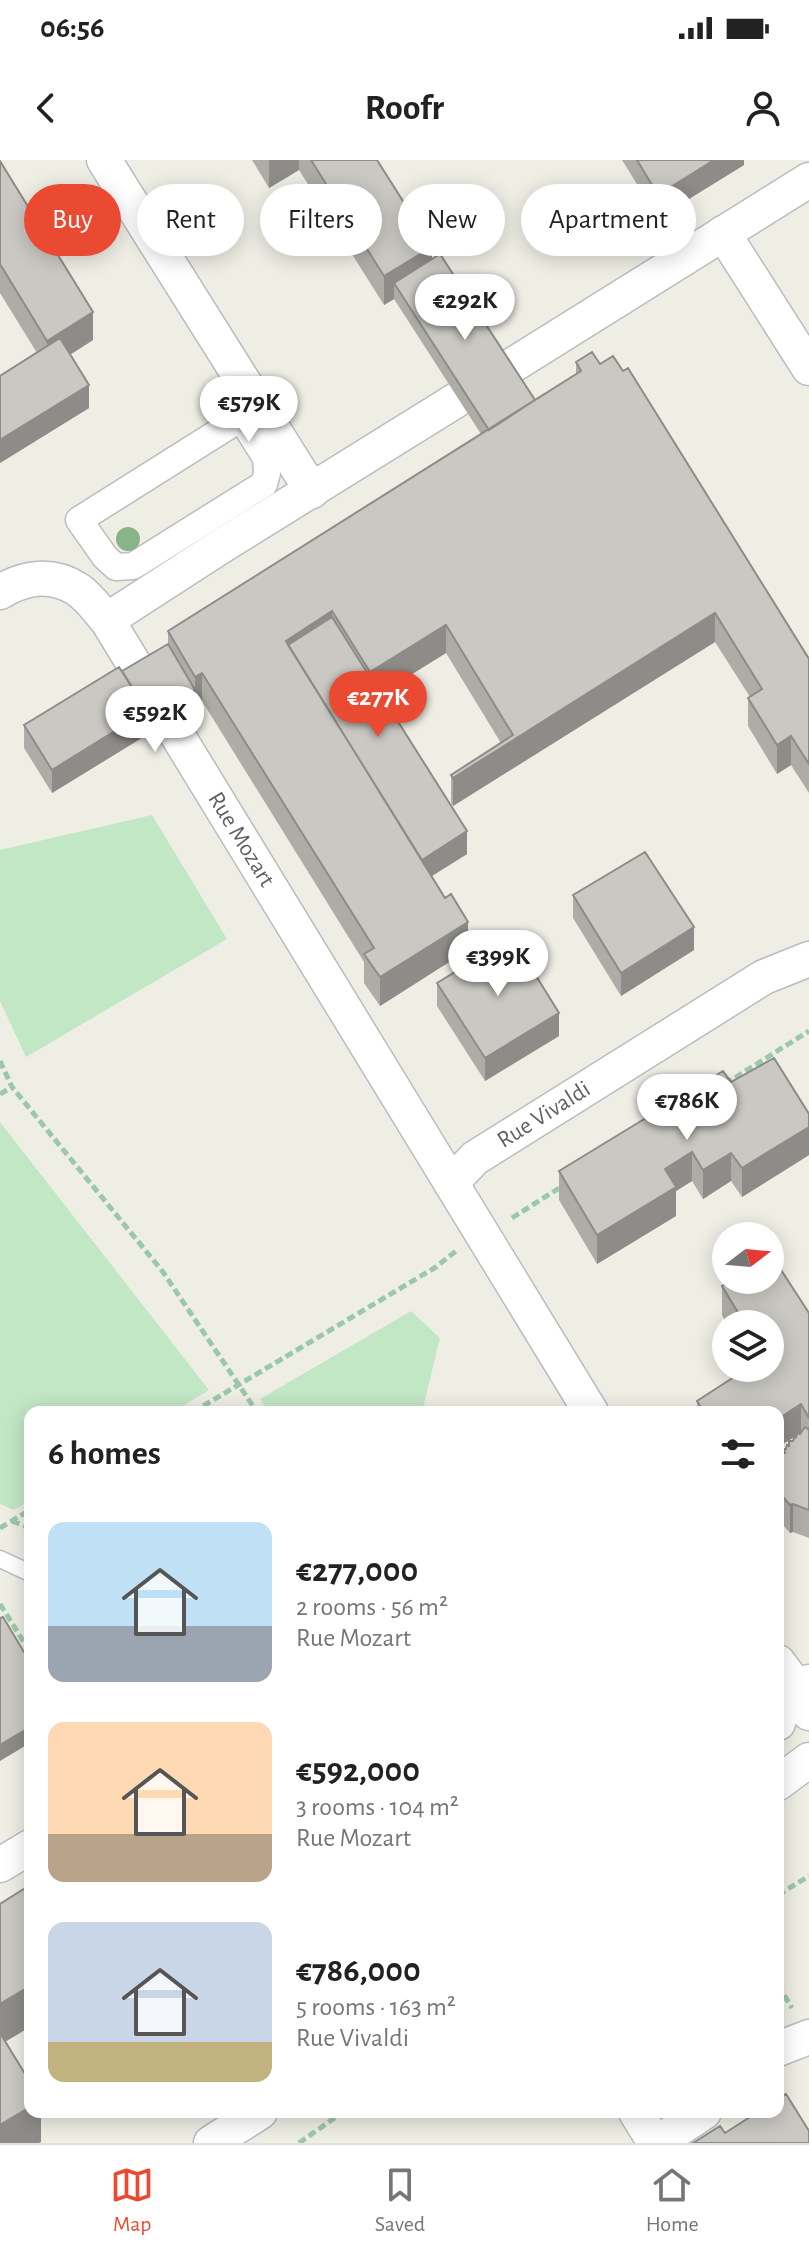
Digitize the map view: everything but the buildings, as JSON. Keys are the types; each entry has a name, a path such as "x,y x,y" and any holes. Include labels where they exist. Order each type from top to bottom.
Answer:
{"street":[{"path":"104,160 312,491"},
{"path":"505,370 809,180"},
{"path":"723,233 809,368"},
{"path":"107,620 458,399"},
{"path":"241,418 266,458 264,484 133,566 116,567 105,557 79,520 241,418"},
{"name":"Rue Mozart","path":"0,592 13,584 50,577 78,589 107,620 588,1406"},
{"name":"Rue Vivaldi","path":"451,1183 475,1158 764,977 809,959"},
{"path":"784,1706 798,1687"},
{"path":"0,1865 24,1851"},
{"path":"784,2047 809,2037"},
{"path":"211,2143 251,2118"},
{"path":"640,2118 656,2143 695,2118"}],"lane":[{"path":"0,1559 24,1570"}],"path":[{"path":"720,1087 809,1031"},
{"path":"0,1061 12,1087 163,1272 253,1406"},
{"path":"0,1094 12,1087"},
{"path":"203,1406 436,1267 480,1229 504,1222 572,1180"},
{"path":"0,1528 24,1513"},
{"path":"11,1521 24,1526"},
{"path":"0,1604 24,1642"},
{"path":"784,1891 809,1876"},
{"path":"299,2143 334,2118"}],"green space":[{"path":"152,815 227,939 26,1057 0,1001 0,850"},
{"path":"0,1122 209,1390 183,1406 24,1406 24,1504 14,1510 0,1504"},
{"path":"411,1311 440,1338 423,1406 264,1406 260,1399"}]}
